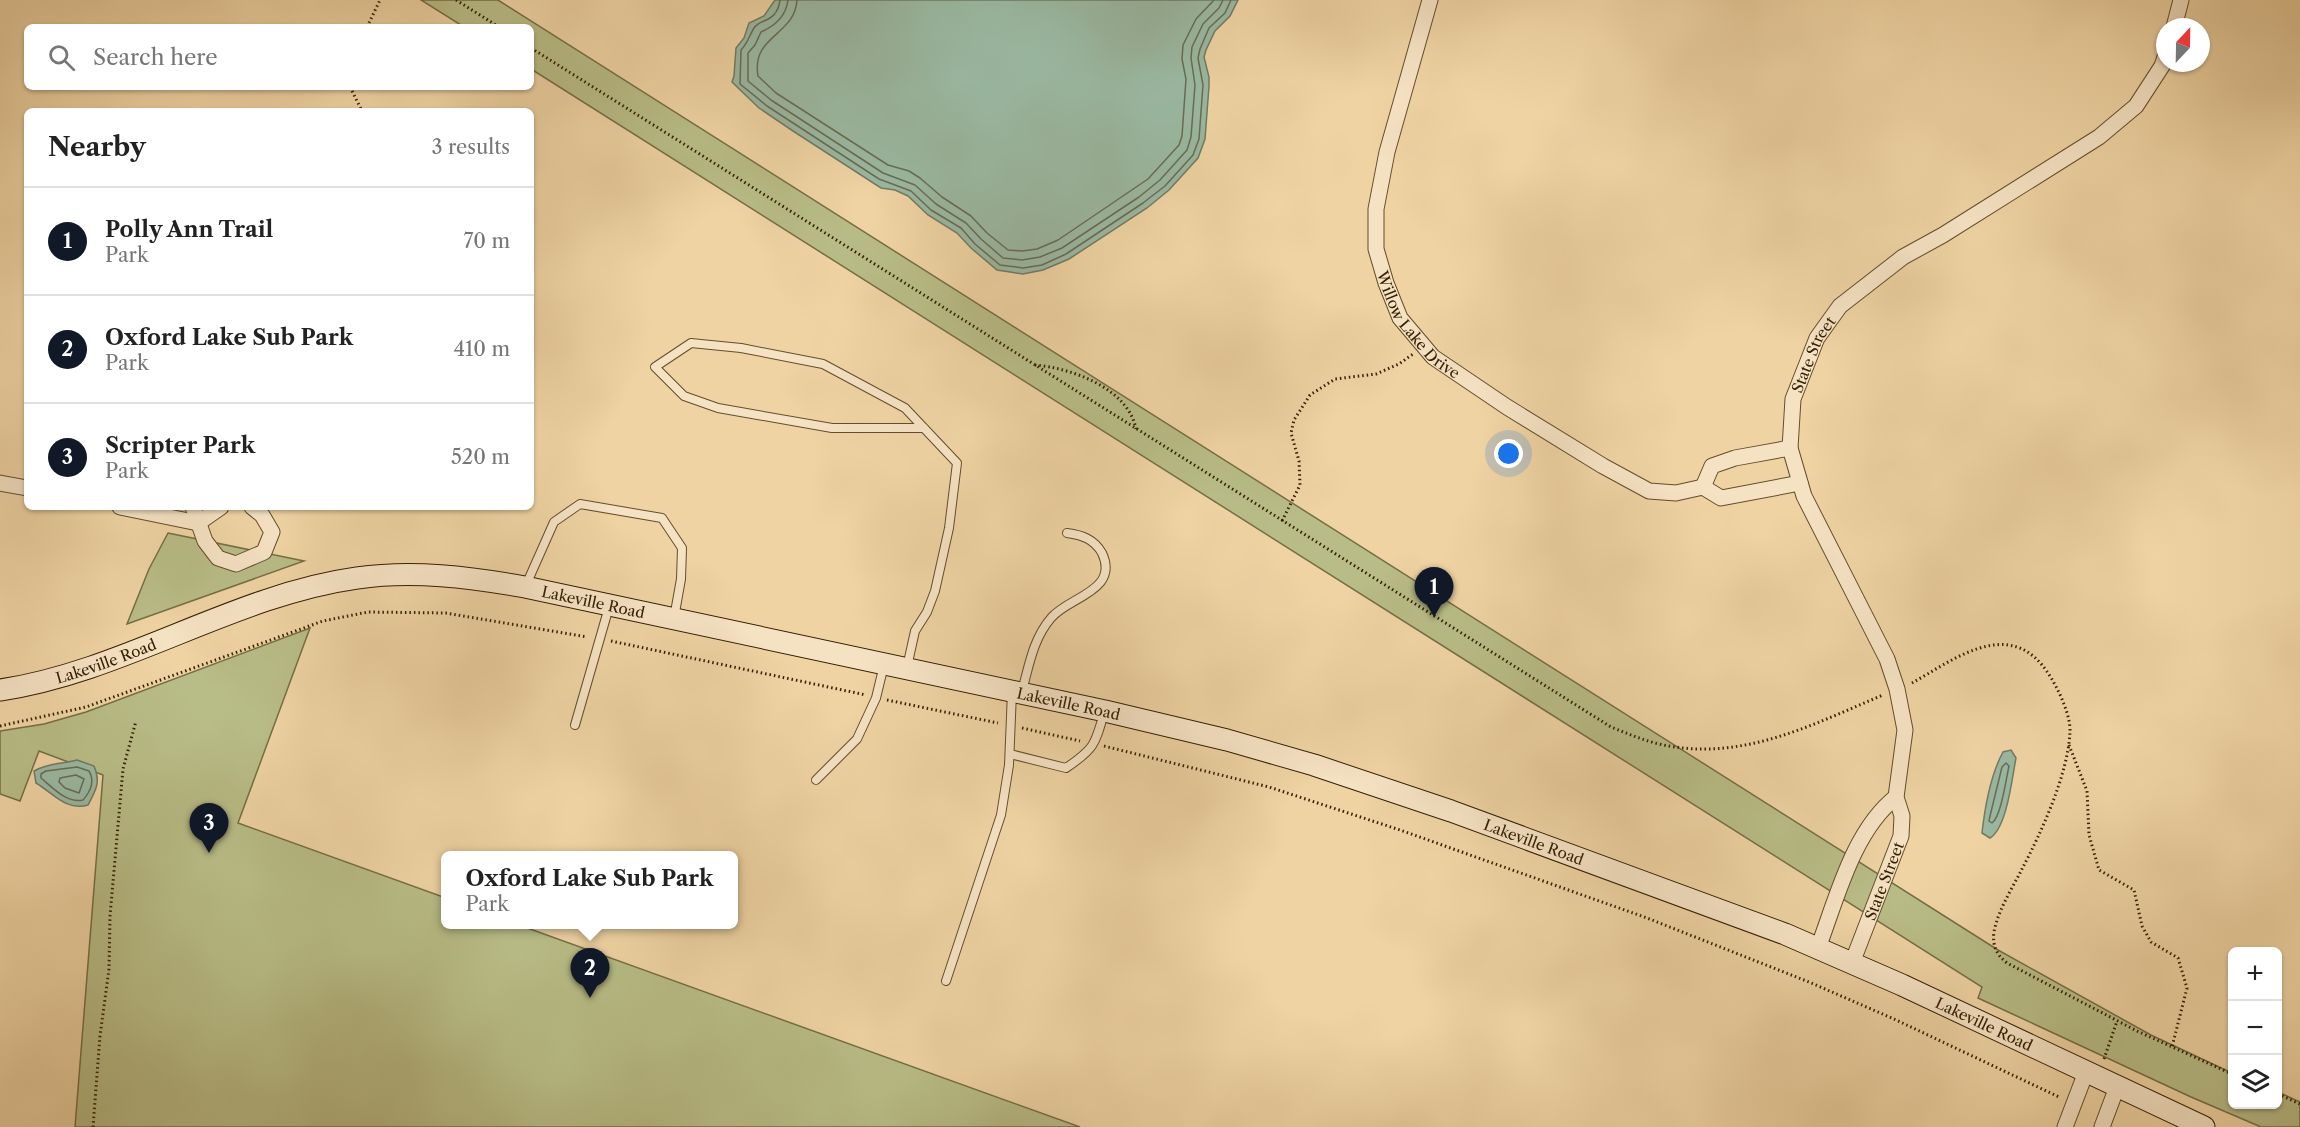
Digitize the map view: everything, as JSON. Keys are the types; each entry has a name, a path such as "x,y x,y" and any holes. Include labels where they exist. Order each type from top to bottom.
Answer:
{"main road":[{"name":"Lakeville Road","path":"0,690 56,678 264,603 343,580 370,576 417,574 474,579 525,587 1105,711 1227,740 1361,780 1663,888 1818,948 2204,1127"}],"street":[{"name":"Willow Lake Drive","path":"1430,0 1387,152 1376,209 1376,249 1400,318 1433,357 1507,408 1649,491 1676,493 1702,488 1722,498 1800,483"},
{"path":"2177,18 2181,0"},
{"name":"State Street","path":"1852,963 1901,836 1902,816 1896,796 1905,730 1897,689 1887,658 1800,483 1790,448 1793,399 1803,368 1817,338 1840,306 1903,257 1943,235 2099,137 2136,105 2158,72"},
{"path":"1702,488 1712,466 1735,458 1790,448"},
{"path":"0,483 24,487"},
{"path":"135,510 198,523 217,510"},
{"path":"195,510 205,541 218,558 237,564 264,552 272,532 262,515 256,510"},
{"path":"1818,948 1857,846 1882,808 1896,796"},
{"path":"2065,1127 2073,1106 2101,1079"},
{"path":"2101,1079 2102,1127"}],"lane":[{"path":"906,668 915,631 927,612 935,591 949,528 957,463 924,428 905,408 823,364 741,348 691,342 655,367 684,396 718,408 832,428 924,428"},
{"path":"525,587 554,522 580,504 662,518 682,548 681,579 673,620"},
{"path":"946,981 1001,815 1010,754 1010,726 1017,692 1033,647 1050,619 1062,607 1089,594 1102,581 1105,570 1105,561 1099,548 1090,539 1067,533"},
{"path":"575,725 609,606"},
{"path":"816,780 857,739 876,698 884,663"},
{"path":"1010,754 1066,768 1085,755 1095,744 1105,711"}],"path":[{"path":"368,24 380,0"},
{"path":"456,0 493,24"},
{"path":"534,50 1611,728 1654,743 1716,749 1749,746 1783,737 1897,689 1963,653 1991,644 2012,646 2033,653 2046,670 2062,700 2070,729 2064,770 2031,853 1994,929 1993,940 1998,955 2007,963 2117,1021 2228,1072"},
{"path":"352,90 360,108"},
{"path":"1282,521 1299,485 1299,461 1292,433 1294,420 1310,395 1335,379 1376,374 1391,368 1424,346"},
{"path":"1034,365 1074,372 1107,391 1130,411 1136,429"},
{"path":"0,726 86,708 323,621 368,612 446,613 600,639 1095,744 1269,787 1400,830 1647,918 1769,965 1894,1019 2059,1096 2073,1106"},
{"path":"93,1127 99,1036 109,969 123,769 136,721"},
{"path":"2068,744 2087,791 2089,835 2099,870 2134,890 2142,926 2151,942 2178,958 2187,988 2172,1047"},
{"path":"2101,1079 2108,1043 2117,1021"},
{"path":"2282,1096 2300,1104"}],"green space":[{"path":"421,0 498,0 1998,950 2151,1035 2228,1071 2228,1109 2282,1109 2282,1094 2300,1102 2300,1127 2261,1127 1978,998 1982,987 534,71 534,24 459,24"},
{"path":"168,533 304,561 127,624 149,569"},
{"path":"310,628 238,823 441,896 441,929 530,929 1080,1127 75,1127 103,775 39,751 20,801 0,794 0,731 44,724 86,712"}],"water":[{"path":"775,0 1238,0 1230,16 1215,31 1204,57 1209,86 1205,139 1198,158 1169,190 1147,208 1069,259 1043,270 1023,274 997,270 957,233 928,215 908,196 895,190 881,188 793,131 759,108 732,82 736,48 744,38 749,23 764,16"},
{"path":"2011,750 2016,758 2008,802 2001,824 1990,838 1982,833 1989,791 2003,752"},
{"path":"77,760 94,766 96,772 97,786 88,805 67,804 36,783 34,771 39,768"}],"place":[{"name":"Polly Ann Trail","path":"1434,617"},
{"name":"Scripter Park","path":"209,853"},
{"name":"Oxford Lake Sub Park","path":"590,998"}]}
